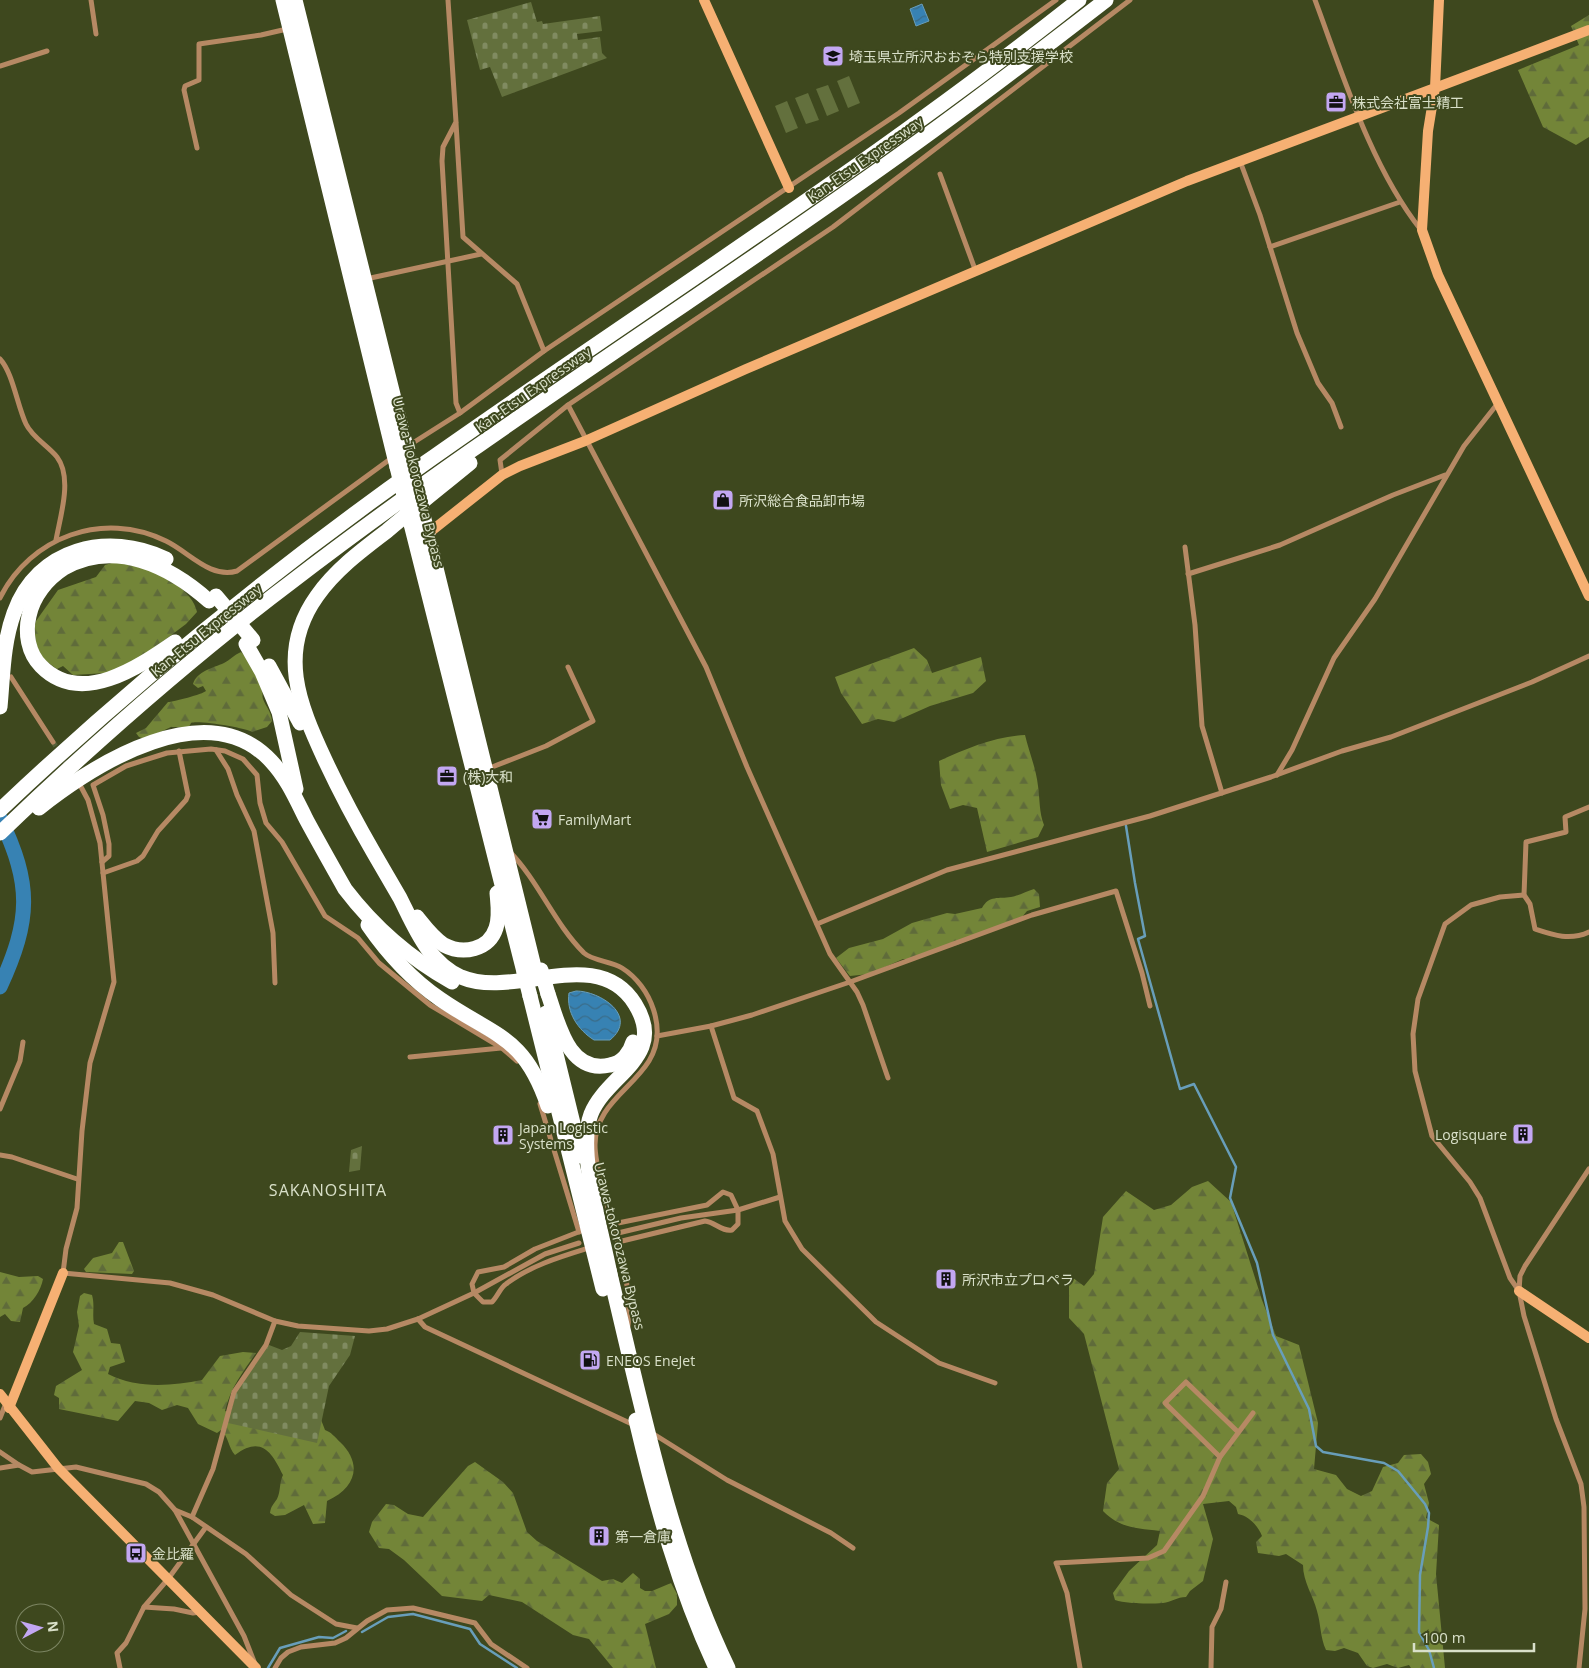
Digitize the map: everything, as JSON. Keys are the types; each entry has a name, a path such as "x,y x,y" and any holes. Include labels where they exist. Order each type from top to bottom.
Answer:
{"highway":[{"name":"Urawa-Tokorozawa Bypass","path":"283,0 417,519 485,769 533,971"},
{"name":"Urawa-Tokorozawa Bypass","path":"296,0 363,279 402,457"},
{"name":"Kan-Etsu Expressway","path":"5,806 140,682 324,537 447,448 950,98 1079,0"},
{"name":"Kan-Etsu Expressway","path":"0,833 18,820 150,696 287,584 361,529 932,132 1106,0"},
{"path":"338,790 306,720 296,680 296,642 311,604 330,580 363,550 564,387"},
{"path":"213,598 148,562 116,555 96,556 61,571 41,589 28,617 29,644 37,662 58,678 85,683 119,676 159,653 288,560 324,537"},
{"name":"Urawa-Tokorozawa Bypass","path":"422,538 488,826 533,971"},
{"path":"0,707 6,643 14,611 29,585 59,559 94,546 131,546 168,560 193,576 250,642 338,790 426,946 445,967 462,977 482,983 498,984 573,975 592,976 616,986 635,1004 643,1030 642,1047 635,1061 597,1104 589,1121 586,1140 587,1161 611,1280"},
{"path":"250,642 279,712 295,785 307,821"},
{"path":"0,841 18,820 66,787 114,758 152,742 176,736 199,734 231,737 250,745 265,755 284,777 345,889 382,945 405,970 439,999 508,1041 531,1065 544,1093 584,1227"},
{"path":"399,897 431,934 446,945 461,950 483,945 493,935 498,919 488,826"},
{"path":"345,889 364,913 393,940 428,967 465,988 496,992 583,983 610,992 627,1009 633,1024 634,1040 628,1054 616,1064 608,1066 594,1066 580,1060 569,1048 540,995"},
{"name":"Urawa-tokorozawa Bypass","path":"533,971 626,1342 643,1429 672,1554 716,1668"},
{"name":"Urawa-tokorozawa Bypass","path":"540,995 586,1245 682,1548 728,1668"}],"street":[{"path":"91,0 96,34"},
{"path":"448,0 463,237 517,284 544,352"},
{"path":"704,0 789,188"},
{"path":"0,598 14,573 37,551 56,540 96,529 135,531 166,541 214,572 229,574 252,562 402,457 544,352 899,113 1056,0"},
{"path":"502,475 500,460 568,405 833,227 1130,0"},
{"path":"1315,0 1359,118 1400,202 1422,230 1438,275 1588,593"},
{"path":"1422,230 1428,131 1435,88 1439,0"},
{"path":"198,148 184,90 185,86 199,80 199,44 261,36 290,28"},
{"path":"422,538 502,475 585,441 746,369 1187,180 1359,118 1589,30"},
{"path":"0,66 47,51"},
{"path":"456,122 443,147 442,161 456,403 460,413"},
{"path":"1240,161 1270,246 1297,333 1318,383 1332,403 1341,427"},
{"path":"940,174 976,272"},
{"path":"1270,246 1400,202"},
{"path":"363,279 481,254"},
{"path":"0,359 8,373 27,426 58,458 62,466 64,488 56,540"},
{"path":"1276,775 1292,750 1334,658 1375,599 1445,475 1464,446 1498,402"},
{"path":"568,405 585,441 706,667 744,760 830,954 850,982 869,1021 888,1078"},
{"path":"1188,574 1280,545 1393,495 1445,475"},
{"path":"1185,546 1195,625 1202,726 1204,739 1222,793"},
{"path":"817,924 946,870 1150,816 1276,775 1342,751 1418,728 1589,656"},
{"path":"485,769 546,746 593,721 568,667"},
{"path":"11,677 53,742"},
{"path":"216,750 228,769 254,831 273,933 275,984"},
{"path":"102,862 109,856 110,844 92,785 126,766 148,758 178,751 216,750 234,754 252,768 259,782 260,804 266,823 282,842 325,916 358,938 379,963 430,1005 502,1048 517,1060 527,1074 536,1093 584,1227 535,1249 504,1267 478,1272 472,1284 474,1293 483,1302 492,1302 507,1284 533,1268 586,1245"},
{"path":"103,873 137,861 143,856 158,831 186,800 188,795 178,751"},
{"path":"0,1418 5,1402 63,1273 66,1248 76,1216 77,1179 90,1063 114,982 102,862 94,818 80,785"},
{"path":"1589,807 1565,817 1566,832 1526,842 1524,895 1530,904 1535,929 1562,937 1573,937 1589,932"},
{"path":"503,844 525,868 558,920 586,954 614,964 638,982 654,1011 657,1036 653,1055 608,1106 596,1131 596,1156 618,1242 631,1308 626,1342"},
{"path":"657,1036 711,1026 850,982 1032,915 1116,890 1142,973 1150,1006"},
{"path":"1524,895 1500,897 1471,905 1445,924 1418,998 1413,1034 1415,1071 1432,1136 1470,1182 1480,1198 1510,1278 1519,1291 1589,1338"},
{"path":"711,1026 734,1098 757,1111 760,1117 773,1154 785,1221 796,1241 876,1322 939,1363 995,1383"},
{"path":"0,1109 20,1061 23,1042"},
{"path":"410,1057 502,1048"},
{"path":"0,1155 12,1157 77,1179"},
{"path":"1578,1668 1585,1609 1584,1507 1581,1484 1556,1419 1524,1316 1519,1291 1520,1276 1524,1266 1589,1169"},
{"path":"613,1224 707,1205 719,1193 723,1192 731,1196 738,1210 738,1224 732,1230 724,1230 705,1221 618,1242"},
{"path":"618,1233 681,1218 738,1210 780,1197"},
{"path":"63,1273 178,1284 214,1295 275,1321 298,1326 369,1331 386,1329 418,1319 474,1293 545,1254 586,1245"},
{"path":"418,1319 425,1327 643,1429 727,1480 831,1533 853,1548"},
{"path":"192,1517 212,1469 234,1392 266,1345 275,1321"},
{"path":"1220,1457 1165,1403 1186,1382 1238,1432"},
{"path":"5,1402 58,1468 256,1668"},
{"path":"1080,1668 1067,1592 1056,1563 1148,1558 1164,1551 1203,1496 1220,1457 1254,1413"},
{"path":"0,1452 32,1472 71,1467 146,1484 159,1492 175,1510 252,1651 256,1668"},
{"path":"0,1468 19,1465"},
{"path":"175,1510 192,1517 246,1554 291,1595 336,1624 356,1628"},
{"path":"120,1668 117,1653 126,1643 144,1607 168,1579 206,1527"},
{"path":"1211,1668 1212,1627 1222,1609 1226,1582"},
{"path":"144,1607 174,1608 193,1613 201,1612"},
{"path":"275,1668 280,1658 288,1652 301,1647 335,1643 387,1610 413,1608 475,1623 491,1644 526,1668"}],"green space":[{"path":"531,2 537,22 542,21 543,24 600,16 602,31 577,34 578,40 600,37 602,53 607,58 502,97 490,67 480,70 467,20"},
{"path":"1589,15 1589,137 1576,145 1543,127 1518,70 1579,45 1571,26"},
{"path":"849,76 860,103 848,108 837,81"},
{"path":"828,85 839,111 827,116 816,89"},
{"path":"808,93 819,120 806,124 795,98"},
{"path":"787,101 798,128 786,133 775,106"},
{"path":"115,562 143,566 159,573 176,584 190,597 197,612 186,624 134,663 106,673 73,675 63,666 57,669 42,658 37,647 34,630 36,621 58,590 96,577 105,565"},
{"path":"914,648 927,660 932,673 981,657 986,681 973,693 930,706 894,722 878,719 862,724 841,693 835,677"},
{"path":"241,652 257,676 263,699 270,712 272,721 267,727 252,732 241,728 195,722 191,723 189,727 171,727 145,739 139,737 136,733 146,728 168,702 188,698 206,691 203,686 198,688 193,684 198,676"},
{"path":"1025,735 1036,773 1040,811 1044,825 1038,837 987,852 977,808 963,805 950,809 941,785 939,761 992,741"},
{"path":"1034,889 1039,894 1040,907 1027,911 1022,917 957,945 910,959 903,959 869,974 850,976 836,958 849,948 883,939 912,923 947,913 955,914 982,908 991,899 1014,896"},
{"path":"362,1146 360,1170 349,1172 351,1150"},
{"path":"1208,1181 1231,1202 1262,1300 1276,1336 1299,1345 1318,1423 1314,1469 1336,1475 1347,1489 1361,1496 1372,1491 1383,1467 1398,1463 1404,1455 1421,1454 1428,1462 1431,1474 1424,1484 1429,1503 1426,1518 1439,1525 1436,1574 1445,1668 1411,1668 1409,1665 1398,1668 1387,1664 1373,1668 1367,1666 1358,1653 1344,1648 1335,1651 1326,1650 1317,1611 1303,1571 1303,1565 1286,1554 1279,1556 1258,1553 1256,1542 1262,1536 1260,1532 1249,1519 1238,1514 1236,1507 1229,1501 1203,1504 1213,1539 1203,1581 1190,1591 1186,1597 1166,1602 1145,1604 1115,1600 1113,1593 1129,1571 1157,1545 1160,1531 1123,1524 1103,1511 1107,1483 1119,1469 1084,1334 1069,1318 1069,1275 1084,1286 1094,1274 1103,1217 1126,1191 1154,1210 1171,1205 1192,1187"},
{"path":"119,1242 123,1242 134,1271 132,1274 86,1272 84,1269 93,1258 112,1253"},
{"path":"0,1272 19,1277 38,1276 43,1279 36,1296 23,1308 20,1322 11,1321 5,1314 0,1317"},
{"path":"84,1293 92,1295 94,1324 107,1329 111,1343 120,1344 125,1362 110,1367 108,1374 119,1379 154,1385 202,1380 220,1356 243,1352 256,1353 234,1388 225,1411 233,1414 320,1417 325,1430 333,1435 347,1450 354,1467 350,1482 337,1496 327,1501 325,1523 313,1524 304,1505 285,1515 275,1516 270,1513 277,1499 283,1475 275,1459 270,1453 259,1446 244,1449 235,1455 221,1430 217,1433 198,1424 188,1408 177,1405 162,1410 149,1403 135,1401 118,1421 59,1409 59,1398 54,1395 56,1386 82,1370 73,1352 79,1326 77,1312 80,1296"},
{"path":"300,1332 355,1336 350,1355 329,1386 317,1443 228,1423 236,1392 269,1345 282,1350 291,1346"},
{"path":"475,1462 503,1482 513,1493 527,1532 537,1541 602,1581 613,1579 622,1583 633,1573 640,1579 640,1588 645,1591 652,1591 671,1583 677,1594 677,1605 669,1614 645,1624 656,1668 613,1668 589,1639 573,1635 522,1602 489,1595 482,1601 442,1596 404,1560 389,1549 379,1548 369,1532 372,1522 386,1504 394,1505 408,1514 423,1517 468,1466"}],"water":[{"path":"922,4 929,21 916,26 910,9"},
{"path":"576,991 596,995 613,1006 620,1022 618,1031 610,1040 594,1040 578,1026 569,1007 569,993"}],"waterway":[{"path":"0,818 18,863 24,902 18,941 0,987"},
{"path":"1126,826 1145,936 1138,939 1180,1089 1194,1084 1236,1167 1230,1198 1257,1263 1273,1335 1309,1409 1316,1446 1323,1452 1384,1463 1398,1471 1425,1504 1429,1513 1420,1575 1419,1632 1429,1650 1434,1668"},
{"path":"362,1632 388,1617 413,1614 470,1629 480,1644 517,1668"},
{"path":"268,1668 280,1648 319,1637 333,1638 346,1631"}],"tunnel":[{"path":"53,742 69,767"}],"place":[{"name":"埼玉県立所沢おおぞら特別支援学校","path":"833,56"},
{"name":"株式会社富士精工","path":"1336,102"},
{"name":"所沢総合食品卸市場","path":"723,500"},
{"name":"(株)大和","path":"447,776"},
{"name":"FamilyMart","path":"542,819"},
{"name":"Logisquare","path":"1523,1134"},
{"name":"Japan Logistic Systems","path":"503,1135"},
{"name":"所沢市立プロペラ","path":"946,1279"},
{"name":"ENEOS EneJet","path":"590,1360"},
{"name":"第一倉庫","path":"599,1536"},
{"name":"金比羅","path":"136,1553"}],"district":[{"name":"SAKANOSHITA","path":"328,1190"}]}
